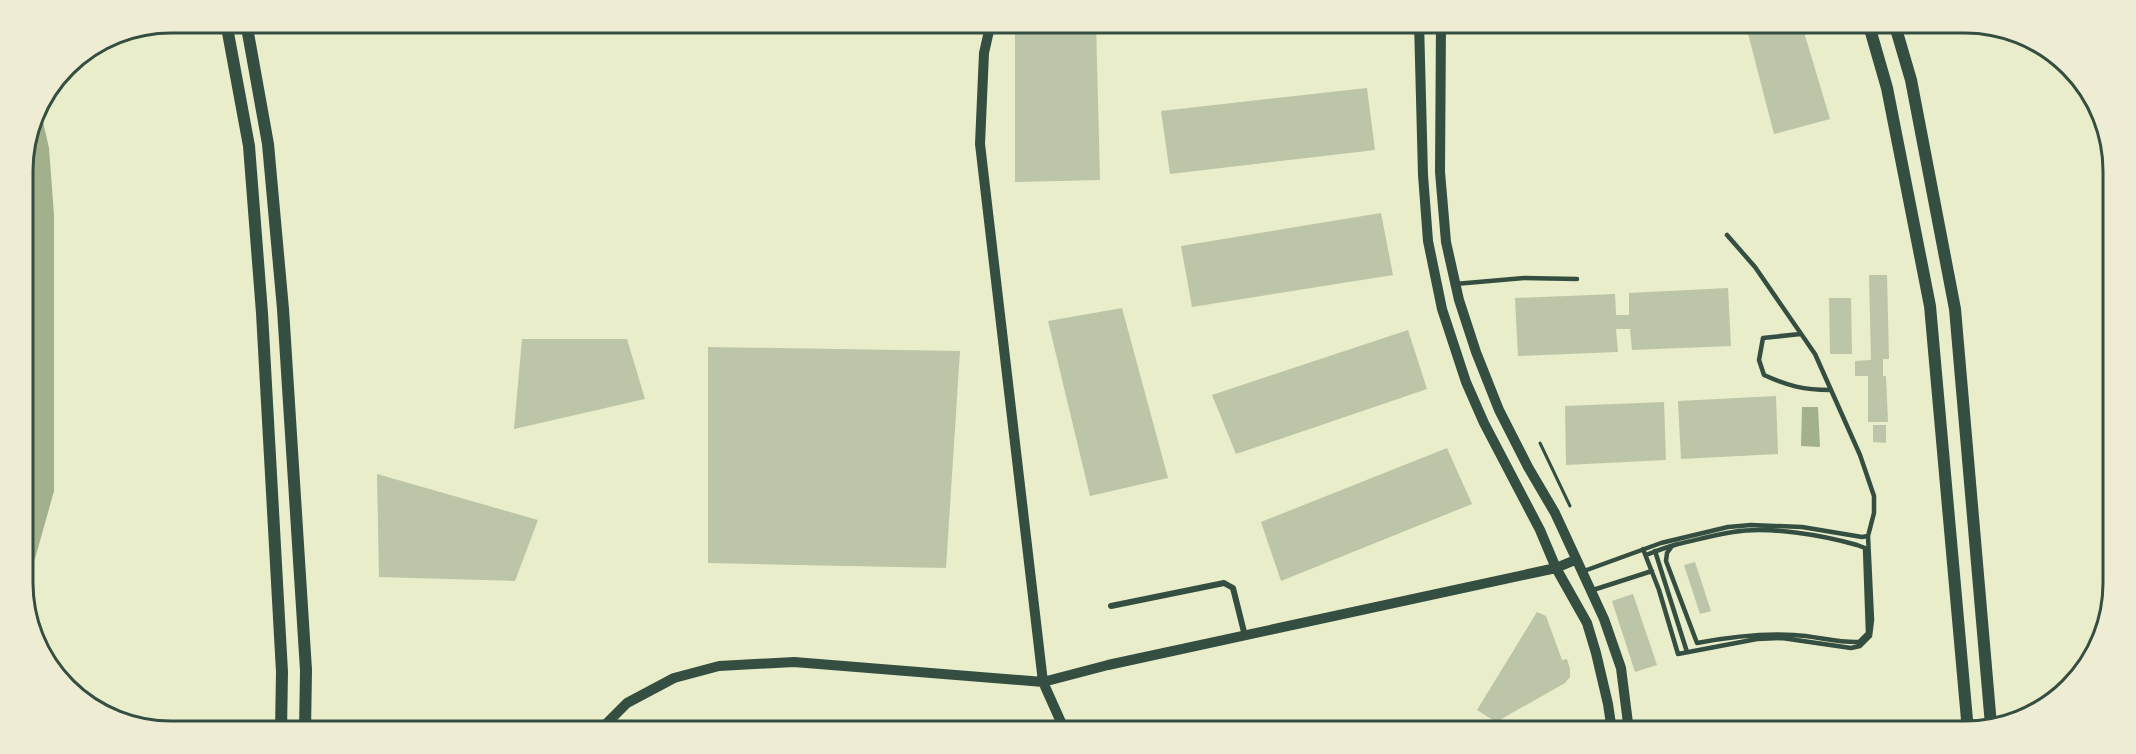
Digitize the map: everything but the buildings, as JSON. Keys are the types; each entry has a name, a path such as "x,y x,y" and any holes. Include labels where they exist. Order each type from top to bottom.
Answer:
{"main road":[{"path":"228,33 249,146 262,313 282,672 281,721"},
{"path":"248,33 268,144 283,309 306,670 305,721"},
{"path":"1871,33 1887,88 1930,306 1967,721"},
{"path":"1897,33 1911,80 1954,309 1991,718"}],"street":[{"path":"989,33 984,53 980,144 1043,682 1061,721"},
{"path":"1419,33 1423,175 1428,241 1440,299 1454,348 1484,423 1540,530 1556,568 1587,623 1603,679 1610,721"},
{"path":"1441,33 1440,172 1446,242 1455,284 1476,352 1499,410 1555,513 1575,561 1604,619 1621,669 1628,721"},
{"path":"609,721 627,703 674,678 719,666 794,662 1043,682 1108,665 1556,568 1575,561"},
{"path":"1111,606 1224,583 1233,588 1245,636"}],"lane":[{"path":"1644,552 1652,570 1678,654 1765,638 1782,638 1851,648 1866,642 1870,636 1872,620 1868,536 1874,513 1874,496 1860,454 1815,354 1755,267 1727,235"},
{"path":"1455,284 1524,278 1577,279"},
{"path":"1800,334 1763,338 1759,360 1764,375 1786,386 1830,390"},
{"path":"1581,572 1707,531 1751,525 1802,526 1862,537 1868,536"},
{"path":"1644,552 1734,532 1753,531 1823,537 1865,548 1868,633 1859,642 1794,634 1760,634 1697,642 1666,561 1667,552 1672,546"},
{"path":"1655,551 1687,652"},
{"path":"1590,591 1652,570"}],"path":[{"path":"1540,443 1570,506"}],"shaded area":[{"path":"43,120 49,148 54,215 54,491 33,566 33,162"},
{"path":"1802,407 1818,407 1820,447 1801,446"}]}
